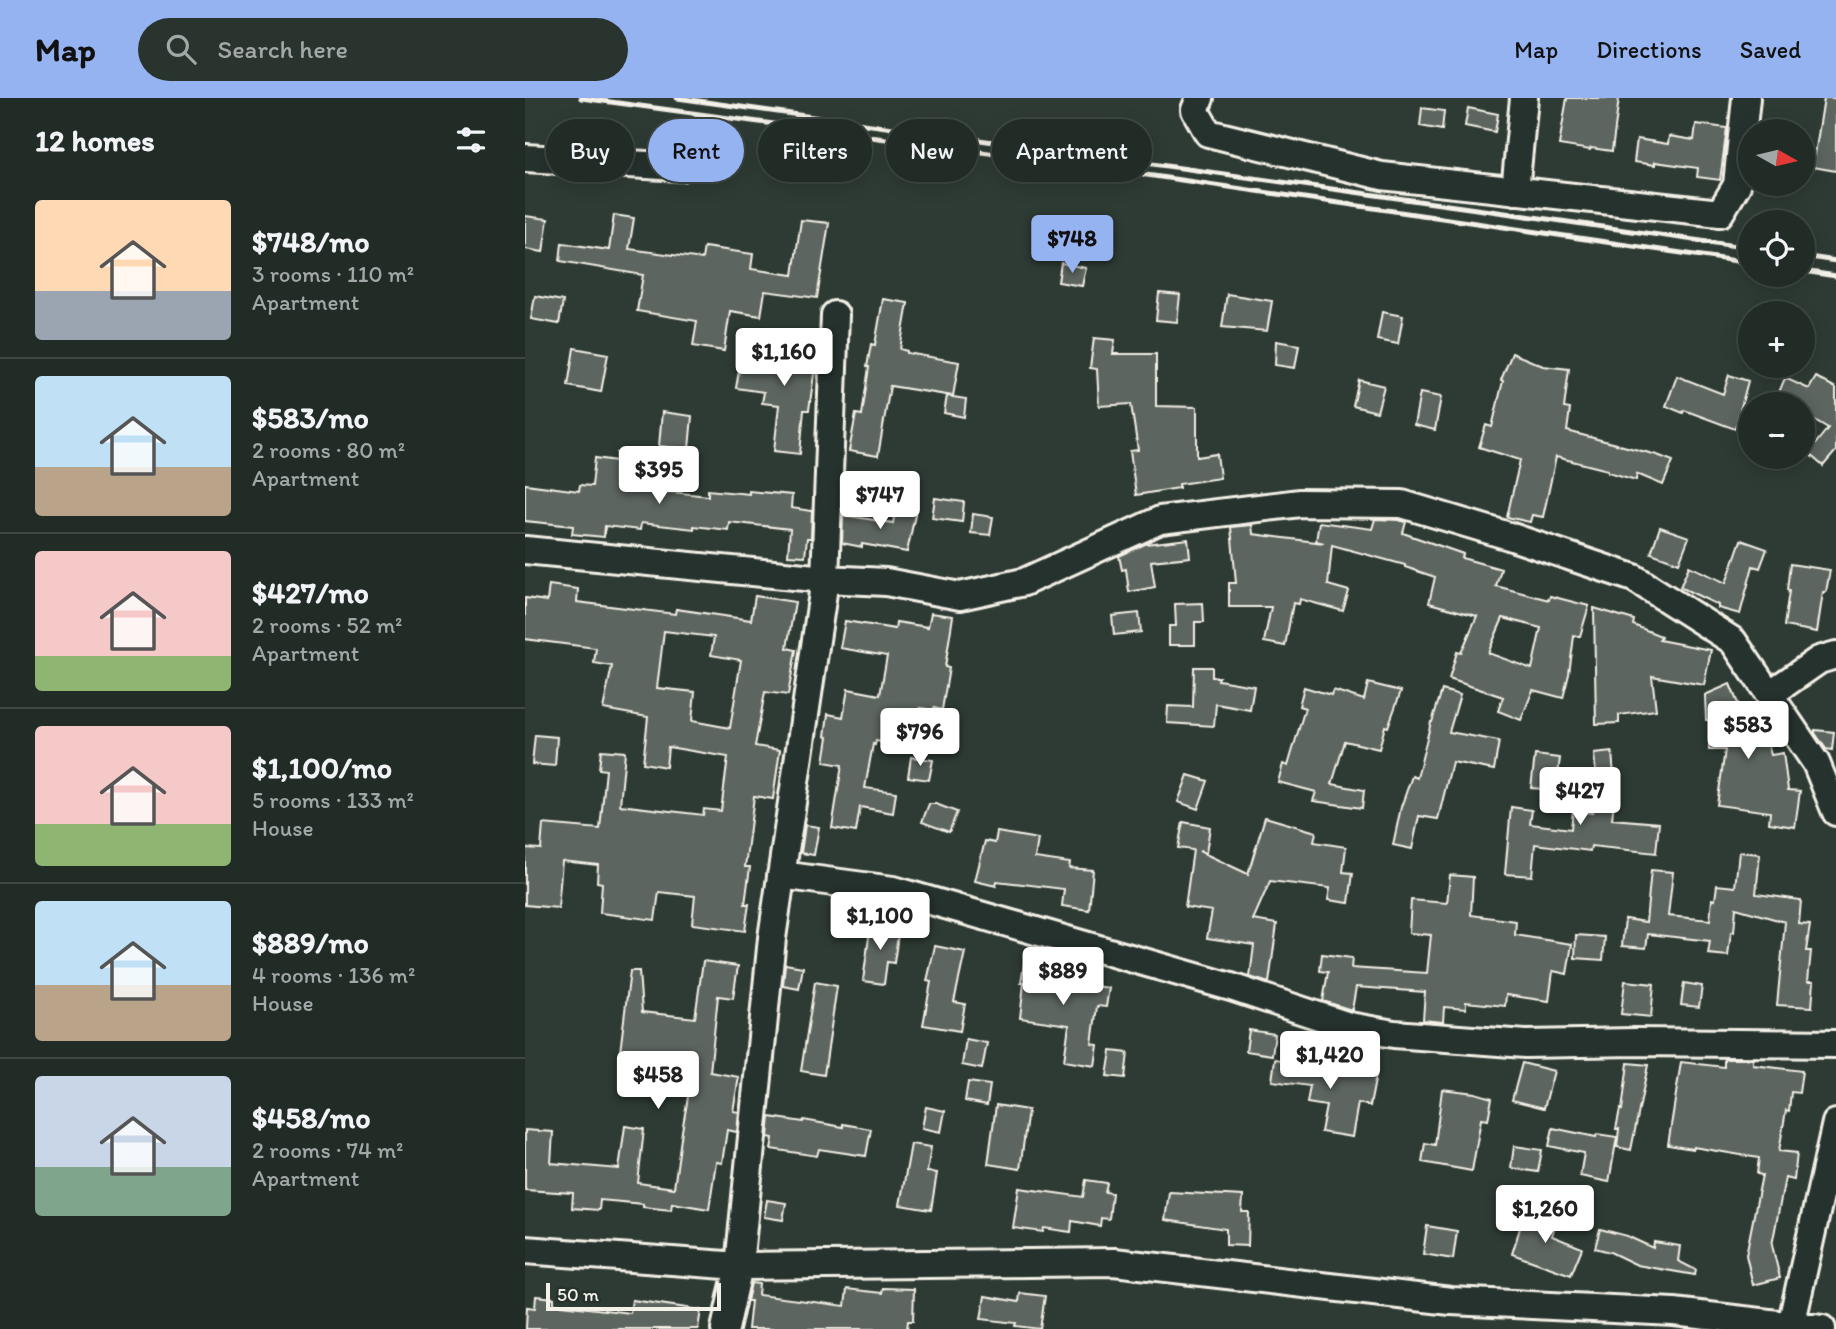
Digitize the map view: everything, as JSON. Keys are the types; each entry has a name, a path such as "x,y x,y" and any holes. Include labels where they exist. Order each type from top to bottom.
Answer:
{"street":[{"path":"1200,98 1195,110 1208,133 1383,176 1720,213 1737,185 1746,98"},
{"path":"1514,191 1524,98"},
{"path":"525,158 648,165"},
{"path":"725,1329 739,1266 772,938 825,579 835,315"},
{"path":"525,550 825,579 886,582 960,596 1024,582 1160,520 1300,503 1402,504 1634,578 1733,641 1817,763 1836,812"},
{"path":"1770,694 1819,660 1836,655"},
{"path":"781,875 893,890 1231,987 1349,1026 1394,1034 1525,1044 1836,1044"},
{"path":"1791,1326 1836,1123"},
{"path":"525,1250 739,1266 1114,1262 1451,1301 1674,1312 1733,1324 1822,1329"}],"building":[{"path":"1567,98 1619,98 1612,151 1559,145"},
{"path":"1824,98 1836,98 1836,171 1815,167"},
{"path":"1422,108 1444,111 1442,130 1420,126"},
{"path":"1468,108 1498,114 1495,132 1465,126"},
{"path":"1696,124 1727,128 1720,180 1697,177 1698,168 1634,162 1637,139 1668,144 1669,136 1694,140"},
{"path":"614,215 634,218 629,249 702,259 704,247 753,254 751,269 793,275 801,220 829,223 817,298 765,291 761,316 730,311 724,351 693,346 697,321 637,311 643,275 560,261 562,243 609,250"},
{"path":"525,216 548,219 543,252 525,249"},
{"path":"1061,263 1086,268 1082,286 1058,282"},
{"path":"1159,293 1180,295 1177,322 1156,320"},
{"path":"1227,294 1272,301 1267,331 1222,327"},
{"path":"535,296 563,301 559,324 531,319"},
{"path":"883,299 908,303 900,349 907,353 959,362 953,396 890,386 878,456 849,451 856,414 862,415 871,344 875,345"},
{"path":"1382,312 1403,316 1398,344 1377,340"},
{"path":"773,338 818,346 809,410 804,410 800,454 774,451 779,405 762,403 764,392 736,388 741,359 769,364"},
{"path":"1094,338 1115,340 1113,354 1156,354 1156,406 1197,407 1197,457 1217,454 1220,478 1179,484 1179,488 1136,495 1130,451 1138,450 1131,404 1099,406 1097,369 1090,368"},
{"path":"1276,341 1299,345 1295,368 1275,365"},
{"path":"574,348 608,354 601,392 568,386"},
{"path":"1512,353 1543,366 1569,369 1564,408 1570,409 1567,431 1673,461 1663,485 1637,474 1636,480 1556,457 1543,517 1532,515 1530,522 1507,517 1520,460 1479,447 1486,425 1492,427 1503,381 1501,380"},
{"path":"1729,375 1748,381 1745,392 1738,392 1735,429 1666,406 1677,376 1723,394"},
{"path":"1816,377 1836,388 1836,451 1823,466 1815,459 1815,444 1828,428 1815,420 1815,392 1779,392 1785,378 1809,389"},
{"path":"1359,380 1384,386 1377,412 1353,406"},
{"path":"1420,393 1441,397 1435,430 1414,425"},
{"path":"947,396 966,399 964,417 944,413"},
{"path":"662,412 692,416 689,449 659,446"},
{"path":"617,453 648,457 644,489 708,496 708,490 792,495 791,508 812,511 811,538 807,538 805,556 788,555 790,529 729,522 728,530 641,523 640,530 605,526 604,537 572,534 573,526 525,521 525,484 579,491 580,485 592,486 595,458 617,461"},
{"path":"935,498 964,502 962,522 932,518"},
{"path":"896,507 916,510 907,552 842,543 843,515 893,523"},
{"path":"973,514 993,517 990,535 971,533"},
{"path":"1375,519 1406,522 1403,533 1463,554 1462,558 1501,569 1496,586 1549,600 1550,596 1589,606 1580,636 1574,636 1563,698 1533,690 1521,720 1498,711 1503,697 1449,679 1457,652 1461,653 1477,616 1429,603 1435,577 1405,565 1332,545 1328,585 1349,591 1343,611 1300,599 1299,604 1293,603 1285,646 1264,642 1271,607 1229,607 1229,583 1236,583 1231,527 1252,525 1253,534 1324,543 1316,541 1319,522 1372,529","holes":["1503,618 1541,628 1532,669 1488,653"]},
{"path":"1660,527 1689,537 1679,563 1651,553"},
{"path":"1188,539 1190,557 1151,561 1155,587 1129,592 1126,569 1122,570 1119,556 1145,544"},
{"path":"1741,540 1767,549 1760,568 1753,566 1740,614 1718,608 1718,605 1680,587 1689,566 1726,583"},
{"path":"1790,564 1830,570 1826,592 1823,592 1817,632 1784,626"},
{"path":"549,585 578,589 577,602 675,614 676,609 751,620 755,596 795,602 787,648 796,650 788,695 765,692 755,746 780,750 773,799 754,796 745,867 750,867 745,904 749,904 745,931 692,924 695,896 659,892 655,920 600,913 602,883 597,882 598,865 562,861 558,908 525,905 525,848 541,849 543,824 600,829 606,770 599,769 601,750 625,752 620,805 703,815 704,809 721,811 728,757 668,747 666,767 643,763 648,717 603,709 612,666 594,663 596,648 525,639 525,598 547,601","holes":["664,631 714,637 711,655 741,660 730,728 692,721 695,692 657,688"]},
{"path":"1203,603 1204,622 1195,622 1195,645 1169,645 1169,626 1176,626 1175,604"},
{"path":"1594,608 1634,620 1633,625 1661,636 1659,640 1711,650 1704,685 1652,676 1656,710 1619,715 1619,723 1596,724"},
{"path":"931,613 953,616 942,710 920,708 914,748 876,741 875,745 873,744 865,788 896,792 893,813 860,807 856,832 832,828 842,765 824,762 828,714 843,717 848,689 880,695 887,656 840,648 845,621 895,629 896,622 928,627"},
{"path":"1139,613 1141,632 1114,635 1112,616"},
{"path":"1194,667 1212,667 1212,677 1219,677 1218,680 1254,686 1250,710 1216,704 1214,726 1167,723 1168,706 1193,707"},
{"path":"1368,683 1401,691 1388,727 1385,726 1379,749 1345,741 1332,784 1364,790 1362,808 1313,801 1316,792 1278,782 1283,764 1288,766 1305,708 1299,706 1304,687 1331,695 1333,690 1364,700"},
{"path":"1730,684 1743,716 1759,712 1771,755 1783,753 1788,790 1800,791 1795,827 1769,823 1770,812 1717,805 1725,750 1709,750 1709,720 1706,720 1705,695"},
{"path":"1442,690 1460,695 1449,732 1499,741 1494,770 1452,762 1438,819 1419,816 1412,849 1393,845 1401,807 1412,776 1417,778"},
{"path":"1815,730 1834,732 1832,750 1826,749"},
{"path":"535,735 557,737 555,766 532,764"},
{"path":"1612,752 1614,776 1617,776 1612,819 1659,823 1656,853 1591,846 1590,851 1535,844 1532,876 1505,874 1511,807 1532,810 1530,824 1571,829 1573,810 1592,813 1596,774 1594,754"},
{"path":"1535,755 1560,758 1556,790 1531,788"},
{"path":"911,757 933,760 929,780 908,777"},
{"path":"1188,775 1208,781 1198,809 1178,802"},
{"path":"929,804 957,812 949,832 922,822"},
{"path":"1265,817 1316,832 1314,842 1346,847 1343,872 1353,873 1349,903 1328,900 1330,888 1270,881 1253,920 1277,924 1269,983 1250,977 1254,945 1207,938 1212,911 1185,907 1193,850 1178,848 1183,822 1210,827 1206,853 1199,851 1248,874"},
{"path":"805,825 819,827 814,855 801,853"},
{"path":"997,832 1038,839 1035,858 1070,863 1069,868 1093,870 1089,910 1062,906 1064,889 997,881 996,886 975,881 985,841 995,843"},
{"path":"1739,852 1760,854 1756,894 1801,900 1799,924 1810,925 1806,951 1811,951 1808,981 1814,981 1812,1007 1777,1005 1785,922 1736,908 1728,956 1708,954 1710,941 1648,934 1646,948 1622,946 1625,919 1646,922 1651,870 1673,872 1668,916 1710,920 1712,899 1715,900 1717,885 1735,887"},
{"path":"1450,875 1473,877 1471,915 1516,921 1515,935 1572,944 1567,974 1553,971 1549,1001 1506,995 1505,1006 1466,1002 1466,1009 1444,1007 1443,1022 1423,1020 1425,992 1356,987 1352,1010 1323,1001 1328,972 1320,971 1322,954 1352,958 1351,968 1427,973 1431,935 1409,933 1411,900 1447,903"},
{"path":"871,922 899,927 894,963 887,962 884,984 863,981"},
{"path":"1576,935 1605,937 1603,960 1575,958"},
{"path":"935,946 965,952 954,1002 965,1004 960,1031 923,1025 931,982 927,981"},
{"path":"1026,952 1050,955 1047,979 1109,988 1106,1007 1097,1006 1092,1044 1098,1045 1095,1066 1064,1061 1069,1025 1020,1018 1024,983 1021,983"},
{"path":"703,961 738,966 733,998 718,996 710,1072 739,1077 733,1111 739,1112 737,1132 727,1130 722,1163 716,1162 709,1209 672,1203 671,1210 600,1200 599,1210 572,1208 573,1193 525,1190 525,1130 553,1132 551,1163 619,1169 625,1126 644,1129 638,1183 674,1188 695,1057 620,1052 630,971 639,971 642,1012 695,1018"},
{"path":"785,964 803,967 799,989 783,986"},
{"path":"1625,981 1654,984 1651,1017 1621,1014"},
{"path":"815,982 837,986 824,1075 801,1071"},
{"path":"1684,983 1702,986 1699,1007 1681,1005"},
{"path":"1249,1030 1275,1034 1272,1055 1246,1051"},
{"path":"966,1039 987,1043 982,1069 962,1065"},
{"path":"1111,1051 1128,1053 1125,1078 1107,1076"},
{"path":"1275,1059 1318,1063 1376,1075 1370,1106 1358,1103 1352,1137 1321,1132 1326,1106 1307,1103 1310,1086 1272,1081"},
{"path":"1724,1059 1753,1059 1753,1065 1802,1071 1799,1093 1791,1092 1779,1151 1797,1153 1794,1180 1785,1178 1772,1245 1780,1278 1753,1285 1746,1255 1762,1175 1757,1174 1759,1158 1668,1145 1681,1062 1724,1067"},
{"path":"1522,1063 1554,1071 1544,1108 1512,1100"},
{"path":"1628,1063 1648,1065 1631,1150 1617,1147 1619,1129 1616,1129 1620,1109 1622,1110"},
{"path":"968,1082 990,1085 987,1105 965,1101"},
{"path":"1442,1089 1492,1098 1488,1120 1481,1119 1472,1171 1422,1162 1425,1143 1435,1145"},
{"path":"996,1105 1028,1110 1020,1169 988,1164"},
{"path":"926,1107 945,1111 941,1132 922,1128"},
{"path":"770,1117 871,1129 866,1156 819,1149 817,1156 771,1149 773,1138 768,1137"},
{"path":"1553,1128 1596,1137 1597,1134 1617,1137 1609,1182 1580,1176 1584,1153 1549,1146"},
{"path":"911,1144 931,1147 927,1172 937,1173 931,1210 900,1205"},
{"path":"1514,1146 1542,1150 1538,1172 1511,1168"},
{"path":"1086,1180 1107,1183 1105,1192 1112,1193 1109,1219 1101,1218 1100,1226 1072,1221 1071,1232 1044,1228 1043,1232 1013,1228 1019,1188 1083,1197"},
{"path":"1169,1192 1243,1196 1242,1212 1249,1212 1248,1246 1226,1245 1226,1229 1165,1220"},
{"path":"767,1200 786,1203 783,1220 764,1217"},
{"path":"1525,1212 1556,1222 1552,1236 1582,1248 1571,1275 1512,1254"},
{"path":"1427,1226 1457,1231 1453,1259 1423,1254"},
{"path":"1600,1229 1627,1236 1653,1248 1654,1242 1680,1246 1678,1261 1696,1270 1695,1275 1637,1265 1595,1248"},
{"path":"751,1283 759,1284 758,1295 845,1306 847,1289 882,1293 883,1288 914,1289 913,1321 908,1321 907,1329 748,1329 751,1301 747,1301"},
{"path":"1020,1293 1045,1296 1040,1329 981,1319 985,1296 1019,1302"},
{"path":"536,1296 554,1298 554,1304 630,1313 632,1300 701,1310 698,1329 526,1329 527,1307 535,1308"}],"railway":[{"path":"581,98 1085,166 1738,261"},
{"path":"677,98 1738,246"},
{"path":"1815,258 1836,261"},
{"path":"1815,273 1836,276"}]}
